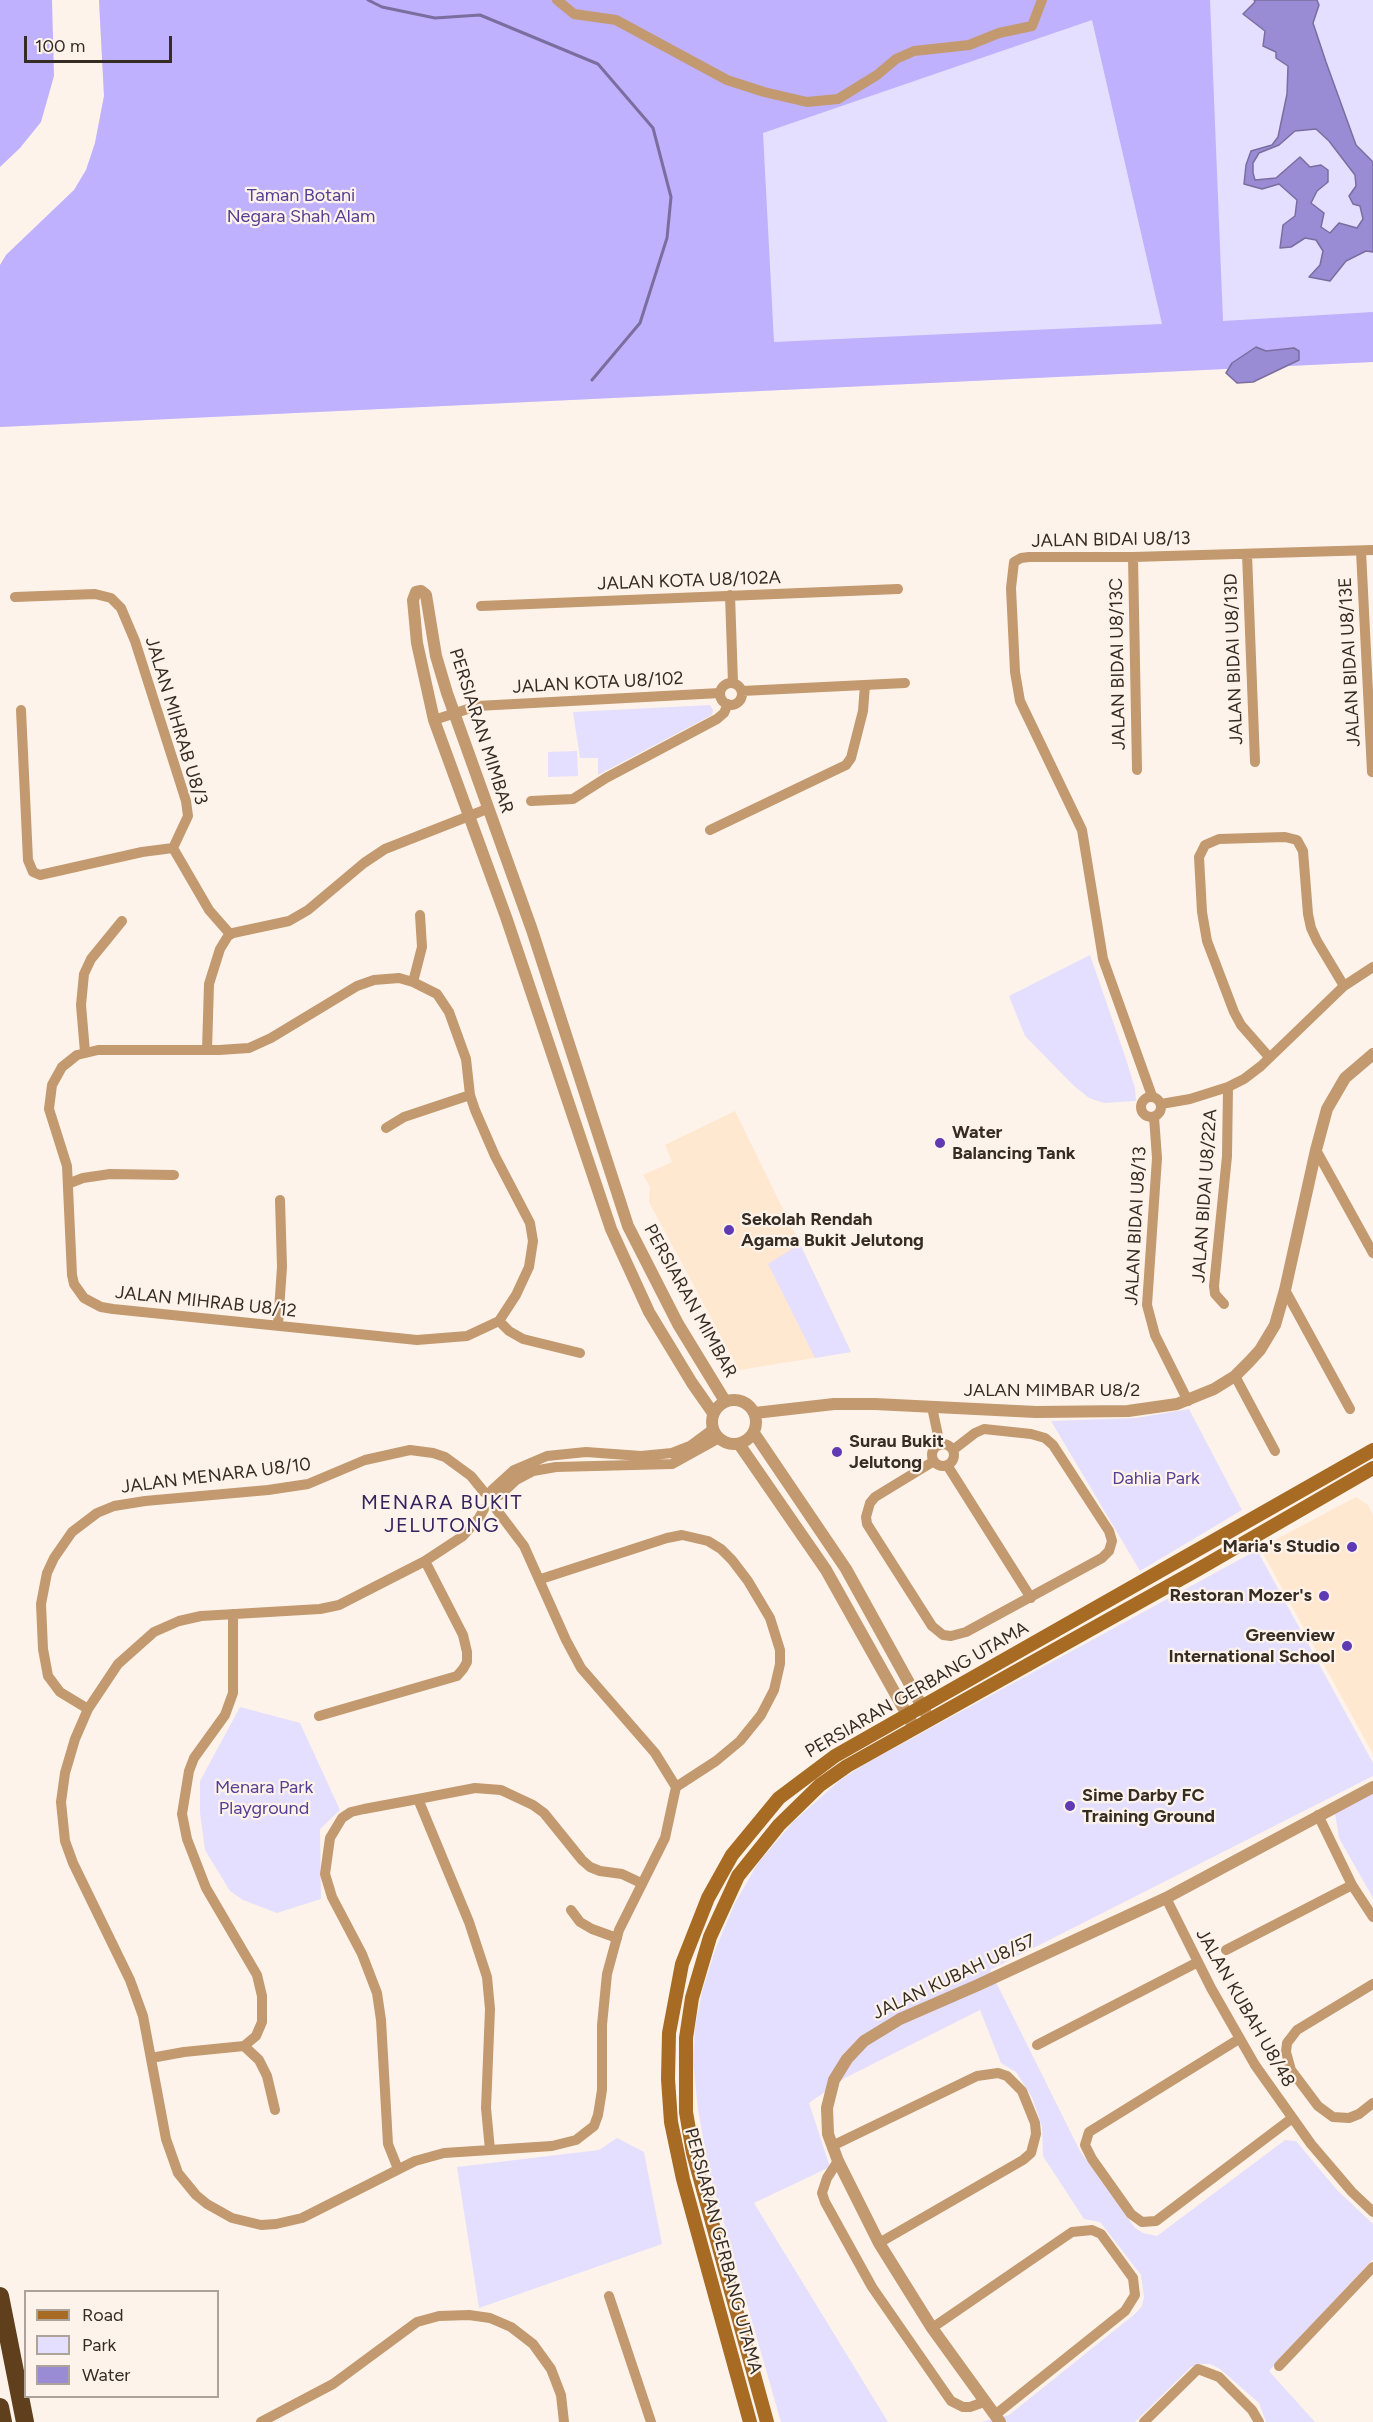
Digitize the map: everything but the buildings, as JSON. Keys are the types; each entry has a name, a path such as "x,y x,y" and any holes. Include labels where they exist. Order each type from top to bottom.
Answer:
{"highway":[{"path":"0,2296 25,2422"},
{"path":"0,2407 3,2422"}],"main road":[{"name":"PERSIARAN GERBANG UTAMA","path":"750,2422 683,2179 671,2122 668,2079 668,2044 681,1964 712,1890 732,1855 779,1798 813,1771 907,1714 1368,1453"},
{"name":"PERSIARAN GERBANG UTAMA","path":"768,2422 691,2143 686,2112 685,2062 690,2008 702,1958 719,1914 738,1876 764,1842 806,1798 832,1775 1372,1471"}],"street":[{"path":"557,0 574,14 616,20 727,80 807,102 838,99 877,75 896,59 914,51 969,45 999,33 1032,26 1042,0"},
{"name":"JALAN BIDAI U8/13","path":"1157,1100 1108,979 1082,830 1020,701 1015,672 1011,588 1014,562 1021,558 1373,550"},
{"name":"JALAN BIDAI U8/13E","path":"1361,551 1372,772"},
{"name":"JALAN BIDAI U8/13D","path":"1247,554 1255,762"},
{"name":"JALAN BIDAI U8/13C","path":"1133,557 1137,770"},
{"name":"JALAN KOTA U8/102A","path":"481,606 898,589"},
{"name":"PERSIARAN MIMBAR","path":"713,1413 649,1312 616,1240 506,917 434,720 417,643 413,600 414,594 418,591 426,595 436,656 454,713 532,930 628,1226 678,1324 725,1401"},
{"name":"JALAN MIHRAB U8/3","path":"15,597 95,594 111,598 121,608 135,641 186,801 188,816 172,848"},
{"path":"730,595 733,683"},
{"path":"733,683 738,685 742,691 740,700 734,704 728,704 722,700 720,693 726,684 733,683"},
{"path":"742,691 905,683"},
{"path":"710,830 846,765 851,758 863,711 865,685"},
{"name":"JALAN KOTA U8/102","path":"434,720 477,706 720,693"},
{"path":"531,801 573,799 606,778 717,719 724,713 728,704"},
{"path":"21,710 28,860 33,872 40,875 48,874 142,852 172,848 209,910 230,934"},
{"path":"207,1050 209,984 220,949 230,934 288,921 308,909 364,863 385,849 488,809"},
{"path":"1269,1057 1241,1025 1234,1012 1207,941 1203,919 1199,857 1205,845 1218,840 1285,837 1297,840 1303,851 1311,928 1344,986"},
{"path":"413,982 420,957 420,915"},
{"path":"85,1052 81,1005 84,974 91,959 122,921"},
{"path":"1157,1100 1160,1112 1154,1116 1146,1115 1141,1105 1145,1098 1190,1099 1228,1087 1254,1073 1344,986 1373,967"},
{"name":"JALAN MIHRAB U8/12","path":"391,978 413,982 437,994 449,1012 466,1059 470,1095 495,1156 526,1213 532,1232 533,1250 529,1267 516,1295 499,1321 467,1336 440,1340 393,1338 113,1309 101,1307 84,1298 74,1284 72,1275 70,1183 63,1147 49,1109 49,1096 55,1078 62,1067 72,1058 85,1052 126,1048 238,1050 260,1044 366,982 391,978"},
{"name":"JALAN MIMBAR U8/2","path":"755,1413 834,1404 1102,1413 1147,1409 1188,1401 1235,1376 1250,1362 1275,1325 1327,1109 1337,1090 1355,1068 1373,1054"},
{"name":"JALAN BIDAI U8/22A","path":"1224,1304 1215,1294 1214,1286 1227,1156 1228,1087"},
{"path":"386,1128 404,1117 470,1095"},
{"name":"JALAN BIDAI U8/13","path":"1154,1116 1157,1158 1147,1305 1155,1335 1188,1401"},
{"path":"1316,1150 1373,1253"},
{"path":"70,1183 83,1178 110,1174 174,1175"},
{"path":"278,1325 282,1267 280,1200"},
{"path":"1285,1290 1350,1409"},
{"path":"499,1321 508,1331 523,1339 580,1353"},
{"path":"1235,1376 1275,1451"},
{"path":"740,1400 752,1407 755,1413 754,1432 750,1438 739,1444 725,1442 716,1434 713,1413 725,1401 740,1400"},
{"path":"932,1407 940,1445"},
{"path":"934,1461 875,1497 866,1517 867,1524 932,1626 943,1635 958,1635 1031,1598 1102,1558 1111,1546 1109,1531 1053,1445 1042,1436 984,1430 975,1433 952,1450"},
{"path":"754,1432 846,1569 929,1719"},
{"path":"492,1492 500,1505 490,1511 484,1509 480,1500 492,1492 532,1471 556,1467 672,1464 716,1434"},
{"path":"739,1444 826,1570 914,1727"},
{"path":"940,1445 948,1446 952,1450 954,1457 947,1465 938,1465 934,1461 933,1450 940,1445"},
{"name":"JALAN MENARA U8/10","path":"88,1709 60,1692 48,1676 43,1649 41,1604 47,1573 54,1558 72,1532 97,1513 114,1506 145,1501 268,1490 308,1484 365,1460 410,1450 445,1457 492,1492"},
{"path":"1368,1453 1372,1471"},
{"path":"947,1465 1031,1598"},
{"path":"484,1509 480,1518 463,1536 424,1561 339,1605 320,1609 191,1618 154,1632 118,1664 88,1709 75,1739 65,1773 61,1802 63,1830 73,1863 130,1980 143,2016 166,2139 178,2173 196,2195 232,2218 261,2224 276,2224 302,2218 415,2161 444,2153 560,2144 576,2140 594,2126 602,2103 602,2025 606,1984 617,1938 640,1883 665,1838 676,1787 655,1753 581,1668 524,1546 496,1509"},
{"path":"541,1579 682,1535 708,1541 720,1549 748,1581 770,1618 780,1650 780,1664 774,1690 761,1715 740,1741 716,1761 676,1787"},
{"path":"319,1716 457,1676 463,1669 467,1662 467,1652 463,1635 424,1561"},
{"path":"151,2058 244,2046 256,2036 262,2022 262,1996 257,1975 206,1888 187,1839 182,1814 189,1771 194,1758 225,1715 233,1693 233,1614"},
{"name":"JALAN KUBAH U8/57","path":"997,2419 933,2328 879,2243 838,2161 828,2134 827,2109 834,2080 847,2059 864,2041 900,2019 1166,1898 1373,1787"},
{"path":"398,2169 388,2144 381,2020 377,1993 366,1961 327,1886 325,1861 330,1838 342,1818 351,1812 364,1809 476,1788 513,1793 544,1813 590,1867 622,1874 640,1883"},
{"path":"418,1799 469,1922 487,1977 490,2009 486,2108 490,2150"},
{"path":"1318,1815 1352,1885 1373,1917"},
{"path":"1226,1950 1352,1885"},
{"name":"JALAN KUBAH U8/48","path":"1166,1898 1239,2038 1292,2119 1352,2192 1373,2212"},
{"path":"571,1910 580,1922 617,1938"},
{"path":"1037,2045 1198,1962"},
{"path":"1373,1984 1297,2030 1287,2043 1286,2052 1291,2070 1318,2106 1333,2117 1349,2118 1359,2114 1373,2103"},
{"path":"1239,2038 1089,2132 1085,2145 1092,2159 1131,2214 1142,2222 1156,2221 1292,2119"},
{"path":"244,2046 259,2060 267,2076 275,2110"},
{"path":"832,2146 977,2076 998,2073 1007,2076 1022,2091 1035,2123 1036,2134 1031,2153 1023,2160 879,2243"},
{"path":"838,2161 826,2178 822,2193 872,2287 951,2401 963,2407 984,2402"},
{"path":"933,2328 1072,2232 1082,2230 1101,2234 1133,2278 1135,2295 1125,2311 997,2419"},
{"path":"1279,2367 1373,2267"},
{"path":"609,2296 651,2422"},
{"path":"261,2422 333,2384 417,2322 439,2316 469,2315 490,2318 516,2331 532,2344 551,2369 561,2395 564,2422"},
{"path":"1144,2422 1198,2370 1219,2377 1252,2410 1259,2422"}],"shaded area":[{"name":"Sekolah Rendah Agama Bukit Jelutong","path":"735,1111 851,1352 739,1370 649,1202 650,1187 643,1175 672,1162 665,1145"},
{"path":"1356,1497 1368,1505 1373,1515 1373,1754 1260,1548"}],"green space":[{"path":"0,0 52,0 54,76 41,122 20,148 0,167"},
{"name":"Taman Botani Negara Shah Alam","path":"99,0 1373,0 1373,362 0,427 0,265 6,255 74,190 86,170 95,143 104,96"},
{"name":"Taman Botani Negara Shah Alam","path":"99,0 1210,0 1223,321 1373,312 1373,362 0,427 0,265 6,255 74,190 86,170 95,143 104,96","holes":["1092,20 1162,324 774,342 763,133"]},
{"path":"710,705 713,710 712,715 598,775 598,758 580,758 573,712"},
{"path":"577,751 578,776 548,777 548,752"},
{"path":"1090,955 1126,1059 1135,1088 1136,1101 1104,1103 1089,1098 1073,1085 1025,1036 1009,996"},
{"path":"800,1244 851,1352 815,1358 768,1264"},
{"name":"Dahlia Park","path":"1189,1409 1242,1510 1140,1571 1051,1421 1136,1418"},
{"path":"1257,1550 1373,1763 1373,1776 990,1970 1080,2151 1135,2228 1143,2233 1157,2236 1285,2140 1296,2141 1337,2190 1373,2224 1373,2259 1269,2371 1315,2422 1266,2422 1259,2403 1220,2369 1210,2364 1200,2364 1191,2367 1135,2422 981,2422 1009,2415 1136,2313 1142,2306 1144,2297 1141,2275 1100,2222 1084,2219 1043,2156 1042,2127 1032,2097 1016,2072 1001,2063 980,2010 845,2078 809,2103 830,2167 754,2203 888,2422 781,2422 710,2175 698,2110 693,2061 695,2027 702,1992 715,1950 735,1903 758,1863 793,1822 839,1781 863,1765"},
{"name":"Menara Park Playground","path":"240,1707 300,1723 340,1810 320,1829 321,1899 277,1913 243,1900 230,1891 205,1850 200,1813 200,1781"},
{"path":"1373,1792 1373,1898 1339,1838 1335,1813"},
{"path":"617,2138 644,2152 662,2244 479,2308 457,2167 599,2150"}],"water":[{"path":"1254,0 1317,0 1319,5 1313,23 1326,62 1356,145 1373,162 1373,252 1366,251 1346,261 1330,281 1309,277 1320,265 1323,251 1316,240 1305,238 1291,247 1280,248 1283,225 1295,216 1297,200 1279,184 1262,189 1244,184 1246,165 1251,151 1272,145 1278,137 1287,94 1288,66 1276,58 1276,52 1263,46 1265,31 1243,14 1255,2","holes":["1316,129 1329,141 1355,175 1356,186 1349,196 1353,204 1360,206 1363,219 1357,228 1339,223 1330,233 1321,227 1324,213 1311,203 1317,191 1328,182 1328,170 1321,165 1310,167 1300,157 1276,178 1255,180 1253,173 1253,163 1259,153 1279,145 1295,131"]},
{"path":"1256,347 1266,351 1294,348 1299,351 1299,360 1253,382 1237,383 1226,373 1232,363"}],"waterway":[{"path":"368,0 382,7 435,18 480,15 598,64 653,128 671,197 667,238 640,323 592,380"}],"place":[{"name":"Water Balancing Tank","path":"940,1143"},
{"name":"Sekolah Rendah Agama Bukit Jelutong","path":"729,1230"},
{"name":"Surau Bukit Jelutong","path":"837,1452"},
{"name":"Maria's Studio","path":"1352,1547"},
{"name":"Restoran Mozer's","path":"1324,1596"},
{"name":"Greenview International School","path":"1347,1646"},
{"name":"Sime Darby FC Training Ground","path":"1070,1806"}],"district":[{"name":"MENARA BUKIT JELUTONG","path":"442,1514"}]}
